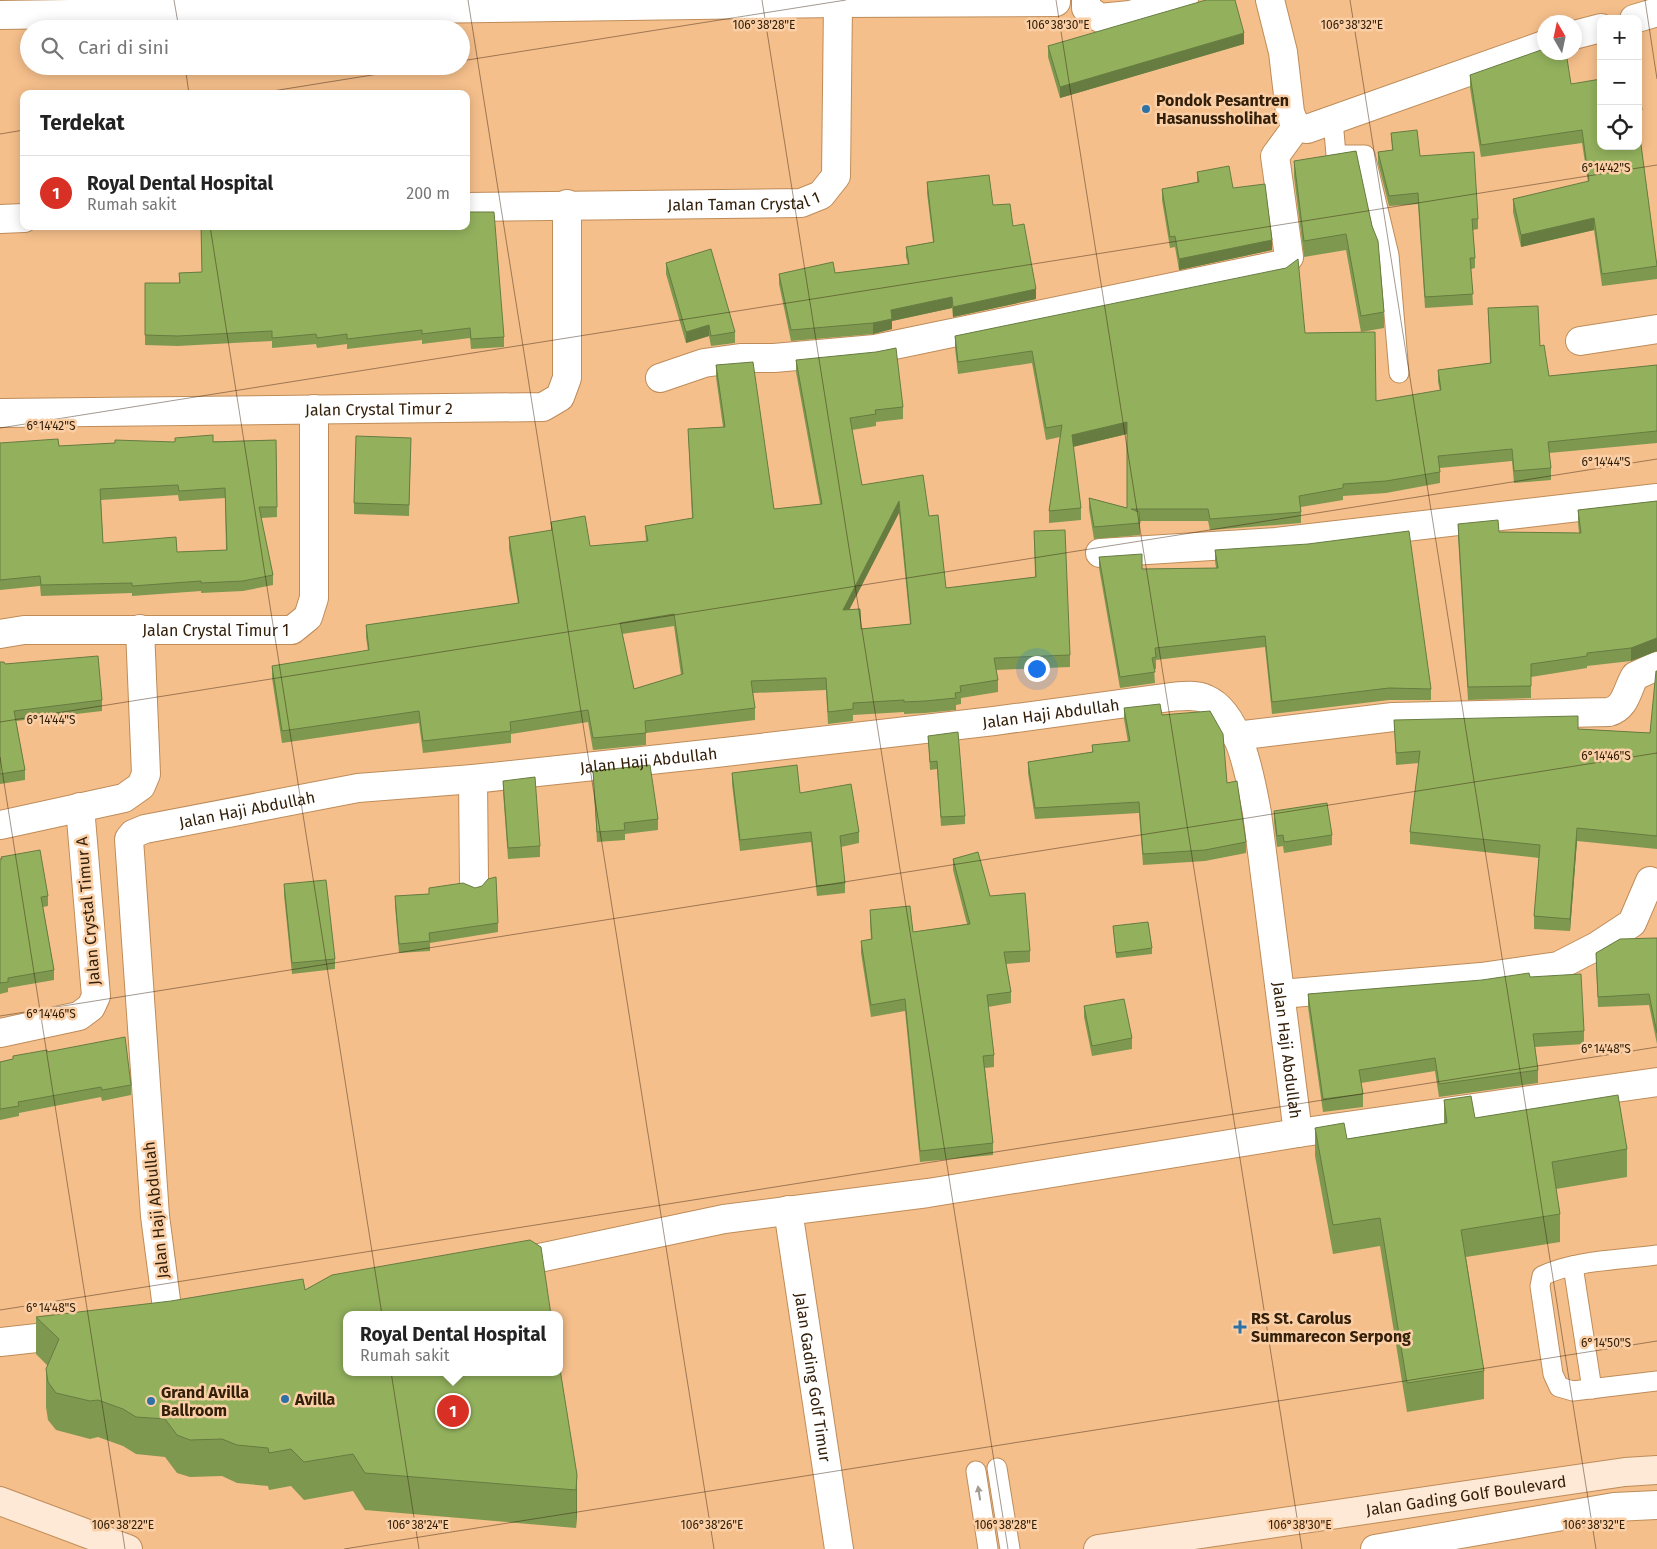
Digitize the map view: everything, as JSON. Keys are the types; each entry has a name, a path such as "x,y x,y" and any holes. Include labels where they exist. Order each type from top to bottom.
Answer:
{"main road":[{"name":"Jalan Gading Golf Boulevard","path":"1098,1549 1606,1475 1657,1470"},
{"path":"0,1501 128,1549"}],"street":[{"path":"1086,0 1086,8 1100,18 1130,15 1184,0"},
{"path":"1270,0 1283,52 1290,112 1297,126 1307,130 1537,47"},
{"path":"0,15 838,3 1056,2"},
{"name":"Jalan Taman Crystal 1","path":"470,207 567,204 801,203 821,195 836,176 838,3"},
{"path":"1642,17 1657,12"},
{"path":"1582,33 1597,29"},
{"path":"660,378 704,364 740,358 774,358 875,349 1283,264 1289,257 1275,156 1297,126"},
{"name":"Jalan Crystal Timur 2","path":"0,413 544,407 560,397 567,378 567,204"},
{"path":"0,218 20,218"},
{"path":"1580,341 1657,329"},
{"name":"Jalan Crystal Timur 1","path":"0,634 24,630 292,630 308,617 314,598 314,409"},
{"path":"1100,553 1276,542 1657,498"},
{"path":"0,825 124,798 141,786 146,774 140,629"},
{"path":"1236,736 1393,717 1609,712 1617,710 1622,705 1635,676 1657,666"},
{"name":"Jalan Haji Abdullah","path":"197,1318 159,1324 154,1216 129,839 133,834 145,829 358,788 473,779 985,722 1187,696 1205,698 1218,706 1227,717 1250,775 1257,813 1298,1133"},
{"path":"473,779 474,882"},
{"name":"Jalan Crystal Timur A","path":"0,1033 79,1016 91,1007 96,996 80,807"},
{"path":"1281,994 1481,977 1558,966 1596,946 1632,923 1650,881"},
{"path":"479,1270 724,1219 928,1193 1298,1133 1657,1082"},
{"name":"Jalan Gading Golf Timur","path":"788,1210 842,1547"},
{"path":"0,1342 99,1331"},
{"path":"1375,1549 1614,1508 1657,1505"}],"lane":[{"path":"1333,120 1336,156 1365,155 1389,255 1399,374"},
{"path":"1657,1255 1573,1266 1542,1276 1540,1286 1553,1374 1559,1387 1573,1391 1657,1381"},
{"path":"1573,1266 1592,1389"},
{"path":"997,1468 1010,1549"},
{"path":"976,1471 988,1549"}],"building":[{"path":"1206,0 1235,0 1244,33 1060,87 1048,46"},
{"path":"1537,51 1537,60 1567,60 1571,84 1597,80 1597,150 1642,150 1657,266 1602,274 1594,218 1521,235 1513,199 1589,181 1582,130 1481,145 1470,75"},
{"path":"1417,130 1420,156 1474,152 1478,219 1472,219 1475,258 1470,258 1473,294 1425,297 1418,193 1389,196 1378,152 1393,150 1391,133"},
{"path":"1356,151 1372,226 1378,241 1384,312 1361,316 1346,234 1304,241 1294,161"},
{"path":"1229,166 1233,188 1265,184 1272,240 1179,259 1175,236 1170,237 1162,189 1199,182 1197,172"},
{"path":"989,175 993,205 1010,204 1013,226 1024,224 1036,289 953,307 952,297 891,310 892,319 873,323 791,330 779,274 833,262 835,273 909,264 906,247 934,242 927,182"},
{"path":"470,212 494,212 504,337 471,339 470,328 422,334 422,330 347,339 347,334 317,338 316,334 272,338 272,331 178,336 145,335 145,283 180,283 179,273 202,272 201,230 470,230"},
{"path":"711,249 735,332 711,336 709,325 686,332 666,263"},
{"path":"1298,259 1305,333 1375,332 1376,401 1441,390 1438,370 1491,363 1488,308 1538,306 1540,346 1544,345 1549,376 1657,365 1657,431 1548,442 1551,468 1514,471 1512,449 1438,456 1440,472 1386,481 1343,484 1343,488 1299,496 1301,512 1210,519 1208,509 1131,509 1139,512 1140,523 1094,527 1089,498 1127,508 1127,422 1072,435 1081,508 1049,511 1062,425 1046,428 1032,351 958,362 955,336 1286,268"},
{"path":"896,348 903,407 875,410 876,414 850,418 862,485 923,475 929,516 938,515 946,588 1036,577 1034,531 1065,530 1070,655 994,658 998,680 960,686 961,692 955,693 956,698 853,703 853,709 828,712 826,678 751,681 755,708 645,721 646,733 593,738 588,710 510,722 511,731 423,741 419,711 282,731 272,666 369,650 366,625 519,603 509,537 552,530 551,522 585,516 590,546 648,541 645,526 693,518 688,429 725,427 716,365 753,362 774,509 822,504 796,360 876,352","holes":["899,501 911,624 861,629 860,609 843,610","674,614 683,674 634,689 620,623"]},
{"path":"213,435 213,442 276,440 277,507 259,507 273,575 243,581 201,583 201,581 132,586 132,583 41,585 40,576 0,580 0,443 58,439 59,446 115,443 115,440 175,442 175,438","holes":["178,485 179,491 225,488 227,550 177,552 176,537 103,543 100,489"]},
{"path":"356,436 411,438 409,505 354,503"},
{"path":"1657,501 1657,638 1631,648 1587,653 1587,656 1531,664 1531,686 1468,687 1458,524 1498,520 1499,532 1581,533 1578,510"},
{"path":"1409,531 1431,689 1389,688 1272,702 1265,636 1155,648 1156,657 1152,658 1155,672 1120,677 1099,557 1142,554 1142,569 1218,568 1215,550 1308,544"},
{"path":"98,656 102,700 14,711 25,770 0,774 0,662 5,664"},
{"path":"1656,671 1657,836 1577,828 1570,919 1534,916 1540,845 1410,832 1420,751 1396,753 1394,720 1578,716 1578,729 1650,733"},
{"path":"1160,704 1162,715 1210,711 1223,734 1227,783 1237,781 1246,842 1205,850 1143,854 1139,802 1035,808 1028,762 1093,752 1092,745 1130,741 1124,708"},
{"path":"958,732 965,816 941,817 937,761 930,762 928,736"},
{"path":"650,765 658,819 624,823 625,830 597,832 593,771"},
{"path":"797,765 800,793 851,784 859,832 840,836 845,883 817,886 811,832 740,840 732,773"},
{"path":"535,777 540,846 508,848 503,781"},
{"path":"1327,803 1332,835 1284,842 1283,835 1277,836 1274,811"},
{"path":"40,850 48,896 41,897 54,970 8,978 8,982 0,983 0,859 2,859 1,857"},
{"path":"978,852 990,896 1025,893 1030,951 1004,952 1011,992 987,995 994,1055 983,1056 993,1143 920,1151 905,999 871,1005 861,941 872,939 870,910 910,906 913,932 970,924 953,859"},
{"path":"496,877 498,923 429,933 430,941 399,944 395,896 429,894 429,888 463,883 475,888 482,886 488,879"},
{"path":"326,880 335,959 292,963 284,884"},
{"path":"1148,922 1152,948 1116,953 1113,926"},
{"path":"1657,938 1657,1033 1649,994 1598,997 1596,953 1620,939"},
{"path":"1529,973 1530,977 1581,974 1584,1031 1533,1034 1538,1070 1439,1084 1435,1058 1359,1070 1363,1094 1323,1099 1308,994 1482,980"},
{"path":"1124,999 1132,1038 1092,1046 1084,1006"},
{"path":"125,1037 131,1085 102,1090 101,1087 18,1102 19,1106 0,1109 0,1062 13,1059 13,1056 47,1050 47,1052"},
{"path":"1618,1095 1627,1149 1552,1162 1560,1214 1461,1230 1484,1371 1407,1383 1380,1218 1333,1225 1315,1128 1344,1123 1347,1139 1447,1123 1444,1100 1471,1096 1475,1118"},
{"path":"530,1240 541,1247 550,1311 343,1311 343,1376 561,1376 577,1475 576,1490 365,1473 353,1454 304,1462 291,1449 269,1453 268,1448 237,1445 222,1439 190,1440 177,1435 165,1419 136,1417 123,1409 98,1400 90,1401 56,1393 48,1382 46,1369 59,1339 36,1317 171,1301 303,1279 305,1290 332,1275"}],"place":[{"name":"Pondok Pesantren Hasanussholihat","path":"1146,109"},
{"name":"RS St. Carolus Summarecon Serpong","path":"1240,1327"},
{"name":"Avilla","path":"285,1399"},
{"name":"Grand Avilla Ballroom","path":"151,1401"},
{"name":"Royal Dental Hospital","path":"453,1411"}]}
